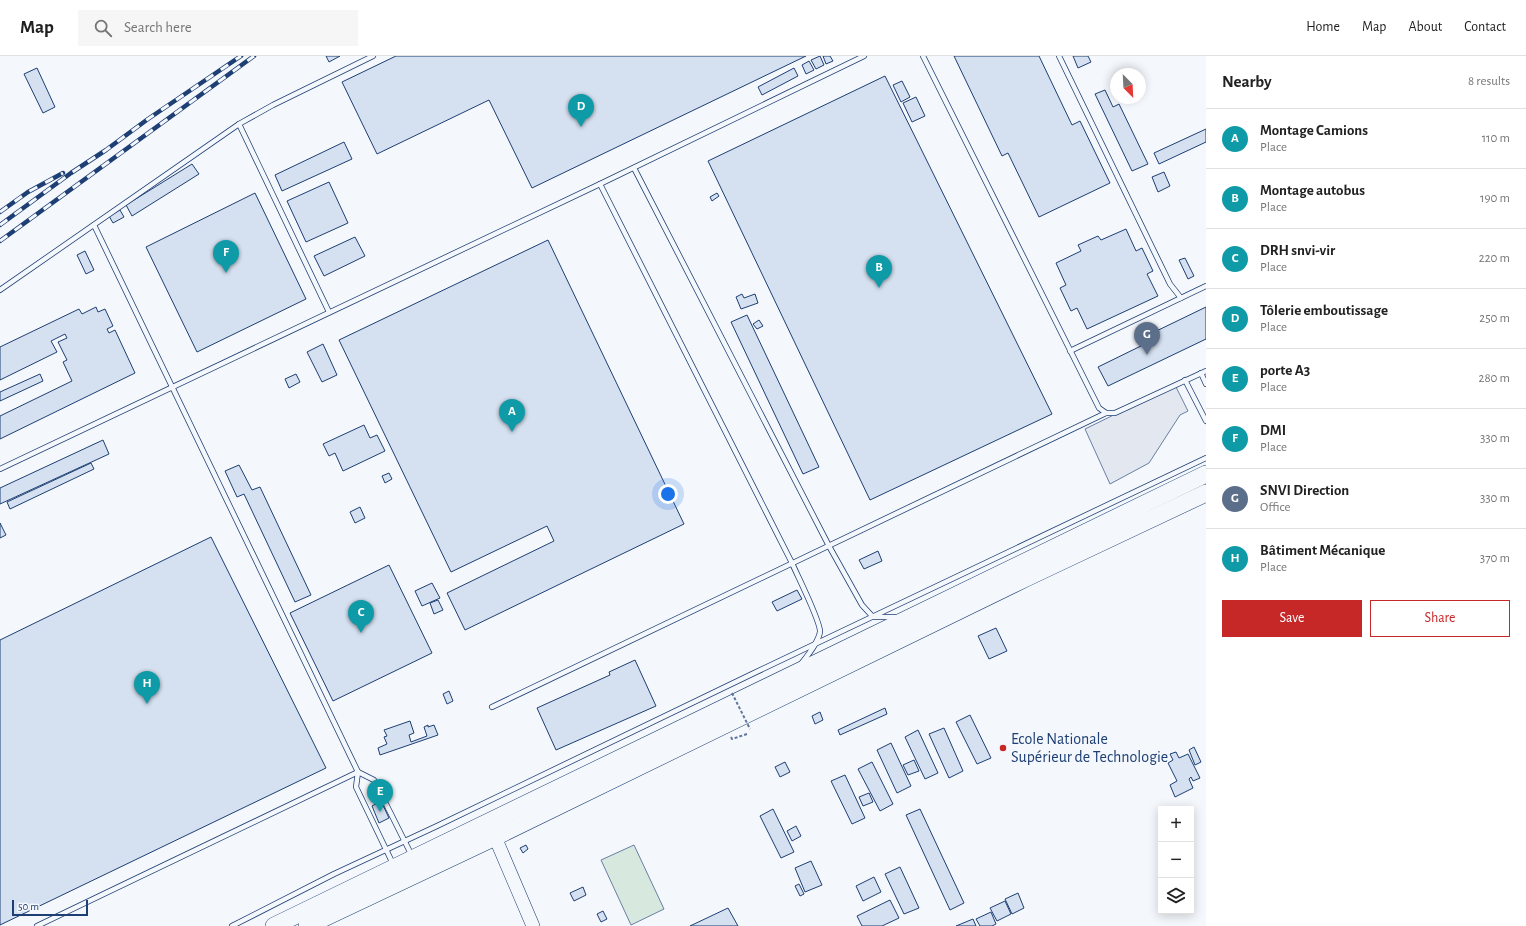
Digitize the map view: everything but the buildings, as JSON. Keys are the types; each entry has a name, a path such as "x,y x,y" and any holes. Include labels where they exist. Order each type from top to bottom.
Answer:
{"highway":[{"path":"274,926 1206,474"},
{"path":"307,926 495,837 1019,582 1206,494"}],"street":[{"path":"495,837 533,926"}],"lane":[{"path":"0,290 239,124 273,105 373,56"},
{"path":"0,469 634,168 864,56"},
{"path":"923,56 1099,408 1106,413"},
{"path":"1059,56 1170,284 1182,298"},
{"path":"239,124 329,312"},
{"path":"634,168 829,546 862,605 873,617 912,617"},
{"path":"600,184 792,563 816,615 820,631 815,644 792,676"},
{"path":"94,225 358,772 356,787 395,868"},
{"path":"1070,350 1206,286"},
{"path":"492,707 1106,413 1115,413 1206,371"},
{"path":"1201,373 1206,384"},
{"path":"1185,380 1206,421"},
{"path":"232,926 386,850 1206,458"},
{"path":"358,772 374,780 413,859"},
{"path":"37,926 358,772"}],"path":[{"path":"732,693 750,729 731,737 732,739 747,734"}],"shaded area":[{"path":"1175,385 1188,411 1180,415 1149,463 1110,484 1085,429"},
{"path":"634,845 664,909 631,925 601,860"}],"railway":[{"path":"0,225 148,119 241,56"},
{"path":"0,241 254,56"},
{"path":"0,212 28,192 63,173"}],"place":[{"name":"Tôlerie emboutissage","path":"581,127"},
{"name":"DMI","path":"226,273"},
{"name":"Montage autobus","path":"879,288"},
{"name":"SNVI Direction","path":"1147,355"},
{"name":"Montage Camions","path":"512,432"},
{"name":"DRH snvi-vir","path":"361,633"},
{"name":"Bâtiment Mécanique","path":"147,704"},
{"name":"Ecole Nationale Supérieur de Technologie","path":"1003,748"},
{"name":"porte A3","path":"380,812"}]}
